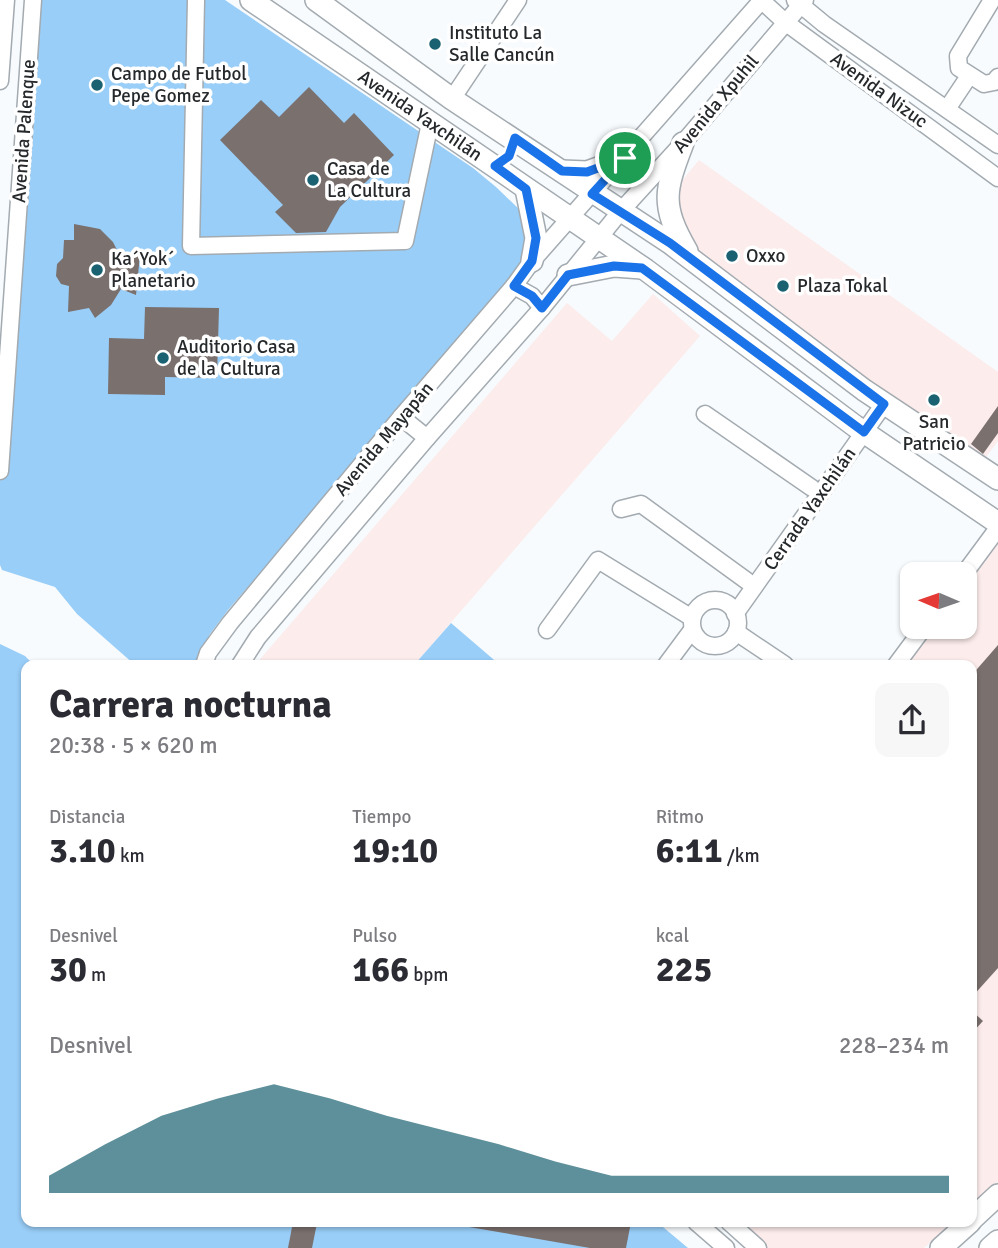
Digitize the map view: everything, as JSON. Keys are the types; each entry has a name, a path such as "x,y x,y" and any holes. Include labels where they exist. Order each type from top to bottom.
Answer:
{"main road":[{"name":"Avenida Yaxchilán","path":"251,0 644,269 860,429 998,523"},
{"name":"Avenida Yaxchilán","path":"316,0 452,99 515,138 592,194 670,243 879,401 996,473"},
{"path":"495,166 509,156 515,138"},
{"path":"684,143 669,180 667,205 674,229 694,262"},
{"path":"562,171 587,172 625,158"},
{"path":"526,189 536,238 532,261"},
{"path":"568,275 614,266 644,269 653,253 670,243"},
{"path":"977,1215 998,1195"},
{"path":"941,1248 964,1227"},
{"path":"990,1248 998,1241"}],"street":[{"name":"Avenida Palenque","path":"0,81 6,0"},
{"name":"Avenida Palenque","path":"0,471 6,307 33,0"},
{"path":"196,0 191,246 405,241 430,123"},
{"path":"452,99 518,0"},
{"name":"Avenida Nizuc","path":"762,0 785,22 998,178"},
{"name":"Avenida Xpuhil","path":"571,219 762,0"},
{"path":"992,0 958,56 959,68 984,84 995,82 998,77"},
{"name":"Avenida Nizuc","path":"800,2 824,24 998,145"},
{"name":"Avenida Xpuhil","path":"599,239 620,212 684,143 800,2"},
{"path":"947,109 969,76"},
{"name":"Avenida Mayapán","path":"206,660 230,623 514,286 532,261 571,219"},
{"name":"Avenida Mayapán","path":"243,660 258,637 599,239"},
{"path":"514,286 532,296 542,308"},
{"name":"Cerrada Yaxchilán","path":"732,610 879,401"},
{"path":"705,414 812,488"},
{"path":"401,417 427,438"},
{"name":"Cerrada Yaxchilán","path":"732,610 747,581 812,488 860,429"},
{"path":"621,509 642,504 747,581"},
{"path":"973,562 998,528"},
{"path":"547,630 598,559 692,624 698,640 708,646 719,646 729,641 736,632 737,623 732,610 721,602 712,601 703,603 696,609 692,624 674,660"},
{"path":"736,632 778,660"},
{"path":"900,660 915,639"},
{"path":"702,1227 726,1248"},
{"path":"735,1227 758,1248"}],"shaded area":[{"path":"33,0 225,0 473,168 519,209 527,238 518,274 228,610 210,634 197,660 129,660 77,614 55,587 2,570 0,448"},
{"path":"699,160 998,372 998,441 986,457 978,460 663,233 661,213 666,200"},
{"path":"653,294 700,336 418,660 259,660 567,303 612,341"},
{"path":"990,539 998,544 998,1182 977,1201 977,660 909,660 924,639 977,639 977,562 975,562"},
{"path":"451,623 494,660 418,660"},
{"path":"0,644 29,660 21,660 21,1227 663,1227 688,1248 0,1248"},
{"path":"734,1227 947,1227 924,1248 758,1248"}],"building":[{"name":"Casa de La Cultura","path":"309,87 344,123 354,113 394,155 340,207 326,232 296,233 275,212 283,205 220,140 261,100 279,117"},
{"name":"Ka´Yok´ Planetario","path":"74,224 100,229 113,242 121,258 140,255 136,295 121,289 111,305 95,318 89,308 68,312 69,286 61,284 56,276 57,264 63,258 64,240 74,240"},
{"name":"Auditorio Casa de la Cultura","path":"145,307 219,308 217,378 165,377 165,395 108,394 109,338 144,339"},
{"path":"998,406 998,433 983,454 971,444"},
{"path":"998,645 998,968 977,991 977,669"},
{"path":"977,1016 983,1021 977,1028"},
{"path":"292,1227 316,1227 312,1248 288,1248"},
{"path":"469,1227 630,1227 626,1248 590,1248"}],"place":[{"name":"Instituto La Salle Cancún","path":"435,44"},
{"name":"Campo de Futbol Pepe Gomez","path":"97,85"},
{"name":"Casa de La Cultura","path":"313,180"},
{"name":"Oxxo","path":"732,256"},
{"name":"Ka´Yok´ Planetario","path":"97,270"},
{"name":"Plaza Tokal","path":"783,286"},
{"name":"Auditorio Casa de la Cultura","path":"163,358"},
{"name":"San Patricio","path":"934,400"}],"route":[{"path":"515,138 562,171 587,172 625,158 592,194 670,243 884,404 864,432 642,268 614,266 568,275 542,308 532,296 514,286 532,261 536,238 526,189 495,166 509,156 515,138"}]}
